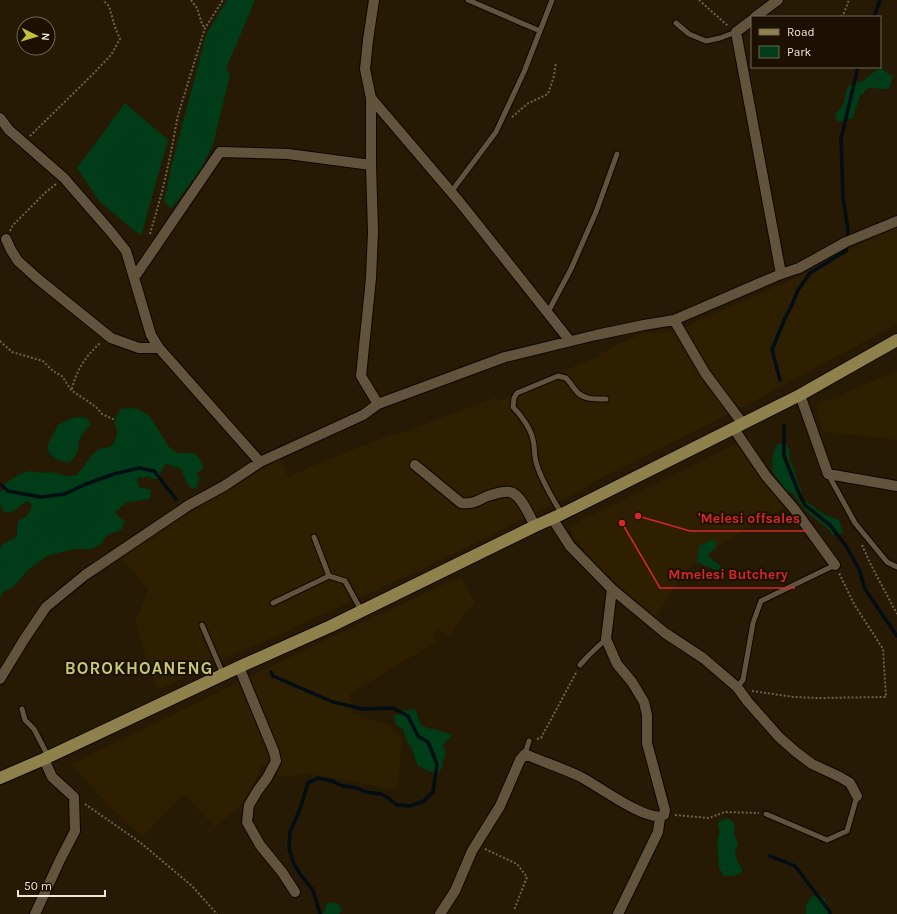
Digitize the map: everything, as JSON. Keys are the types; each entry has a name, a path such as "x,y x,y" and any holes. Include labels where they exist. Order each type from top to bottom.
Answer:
{"main road":[{"path":"0,778 331,626 557,516 800,396 897,340"}],"street":[{"path":"374,0 365,69 371,98 373,232 371,278 362,376 378,404"},
{"path":"756,16 778,0"},
{"path":"751,21 736,32 781,274"},
{"path":"371,98 451,192 570,341"},
{"path":"0,118 9,130 64,178 126,251 151,335 159,348 260,462"},
{"path":"134,278 220,152 288,154 371,165"},
{"path":"0,679 46,607 85,575 189,505 224,486 260,462 363,415 378,404 505,357 570,341 674,320 781,274 799,268 846,242 897,221"},
{"path":"6,239 18,261 111,338 139,348 159,348"},
{"path":"674,320 705,373 739,426 766,476 796,510 835,565"},
{"path":"800,396 828,474 897,486"},
{"path":"415,465 461,503 470,504 478,502 488,496 511,492 518,496 535,526"},
{"path":"557,516 570,546 612,590 665,633 703,658 740,690 748,702 779,737 812,764 850,783 857,796"},
{"path":"612,590 606,639 617,664 632,682 644,702 647,714 647,743 665,810 658,832 618,914"},
{"path":"239,667 274,752 276,761 267,778 249,805 247,822 260,845 282,872 295,892"},
{"path":"440,914 455,891 472,852 500,806 520,760 525,754 580,777 650,816 662,816"},
{"path":"35,914 75,831 74,796 52,777 46,758"}],"lane":[{"path":"468,0 540,31"},
{"path":"451,192 496,132 524,72 552,0"},
{"path":"676,23 689,34 706,41 736,32"},
{"path":"548,312 571,269 593,220 617,154"},
{"path":"557,516 550,494 536,462 534,442 531,432 513,407 514,398 517,393 558,376 566,378 577,393 585,397 591,399 606,399"},
{"path":"828,474 855,523 887,562 897,567"},
{"path":"314,538 329,576"},
{"path":"740,690 753,623 761,601 835,565"},
{"path":"273,603 329,576 345,581 361,611"},
{"path":"202,625 224,675"},
{"path":"580,665 606,639"},
{"path":"22,709 25,720 34,729 46,758"},
{"path":"525,754 529,741"},
{"path":"766,814 827,840 847,831 857,796"}],"path":[{"path":"24,142 111,55 120,39 109,6 103,0"},
{"path":"191,0 197,8 202,24 205,28"},
{"path":"152,251 146,246 162,192 178,115 205,28 223,0"},
{"path":"699,0 736,32"},
{"path":"842,16 849,0"},
{"path":"501,120 513,117 527,104 548,94 554,76 556,62"},
{"path":"6,239 13,225 46,192 64,178"},
{"path":"71,390 74,379 82,364 90,352 101,342 104,332"},
{"path":"0,341 12,352 43,361 53,371 62,376 71,390 96,407 102,414 115,420"},
{"path":"861,545 897,614"},
{"path":"740,690 750,690 794,697 886,697 883,649 854,604 835,565"},
{"path":"529,741 541,738 580,665"},
{"path":"74,796 141,843 192,886 217,914"},
{"path":"662,816 674,815 709,818 725,812 766,814"},
{"path":"477,844 516,864 527,877 514,910"}],"shaded area":[{"path":"897,227 897,324 756,400 510,526 416,572 158,690 148,664 135,619 140,611 148,589 119,556 280,459 288,477 392,434 407,431 496,397 498,401 553,375 600,356 599,354 645,332 662,333 685,328 701,319 799,277 856,246"},
{"path":"897,371 897,440 828,432 823,433 816,405"},
{"path":"750,437 764,466 792,503 727,540 692,566 682,575 656,617 592,563 568,527"},
{"path":"461,577 475,603 460,620 450,637 438,629 433,637 437,642 350,694 352,713 390,725 402,740 398,788 390,789 347,780 306,774 280,777 262,764 255,782 241,805 215,827 184,794 142,837 111,808 71,764 358,624"}],"green space":[{"path":"227,0 255,0 226,69 230,75 213,145 201,169 171,209 164,201 173,160 206,35"},
{"path":"881,68 893,77 889,89 868,88 860,96 853,118 838,122 835,115 842,107 848,86 864,80"},
{"path":"125,103 168,140 141,236 100,202 77,168"},
{"path":"120,409 139,409 150,416 169,447 177,453 194,453 200,459 203,469 196,474 199,478 197,487 192,489 188,485 180,468 166,464 161,471 159,479 153,479 148,476 137,478 139,487 151,490 150,499 127,502 115,512 125,521 121,530 107,535 100,545 91,549 73,549 47,556 28,570 13,587 3,592 0,598 0,548 5,542 14,539 17,535 19,520 27,516 32,506 28,501 13,511 4,512 0,504 0,492 6,483 18,475 29,471 41,473 53,472 67,476 75,476 99,449 112,446 117,435 114,422"},
{"path":"72,418 87,418 91,424 79,440 78,451 73,459 68,463 56,459 47,450 49,442 58,425"},
{"path":"779,444 786,444 790,452 789,459 795,470 801,489 801,498 826,515 839,520 843,533 833,535 806,511 793,494 785,489 773,472 772,459 775,447"},
{"path":"713,539 717,542 715,549 708,554 712,560 721,566 718,571 697,562 699,546"},
{"path":"415,709 421,725 452,735 443,745 446,753 442,768 436,774 418,766 403,729 396,725 394,715 401,714 403,711"},
{"path":"726,818 733,821 735,828 734,834 738,844 735,851 737,861 742,868 742,873 731,876 724,876 719,868 717,840 720,832 718,823"},
{"path":"812,896 822,897 826,900 828,914 806,914 806,906"},
{"path":"331,902 338,904 342,910 339,914 323,914 327,903"}],"waterway":[{"path":"874,16 880,0"},
{"path":"780,380 772,350 798,290 810,273 846,251 848,230 843,197 841,139 858,68"},
{"path":"784,425 784,456 800,496 805,505 830,525 846,546 859,569 865,589 897,636"},
{"path":"0,484 8,491 41,497 65,494 86,484 114,474 139,468 154,471 176,499"},
{"path":"271,672 273,676 333,702 363,709 393,708 408,716 418,736 428,742 437,764 433,792 424,801 410,806 397,805 381,794 343,786 332,781 318,778 308,783 300,809 290,832 289,848 294,864 313,890 320,914"},
{"path":"770,856 795,866 830,914"}],"place":[{"name":"'Melesi offsales","path":"638,516"},
{"name":"Mmelesi Butchery","path":"622,523"}],"district":[{"name":"BOROKHOANENG","path":"139,668"}]}
